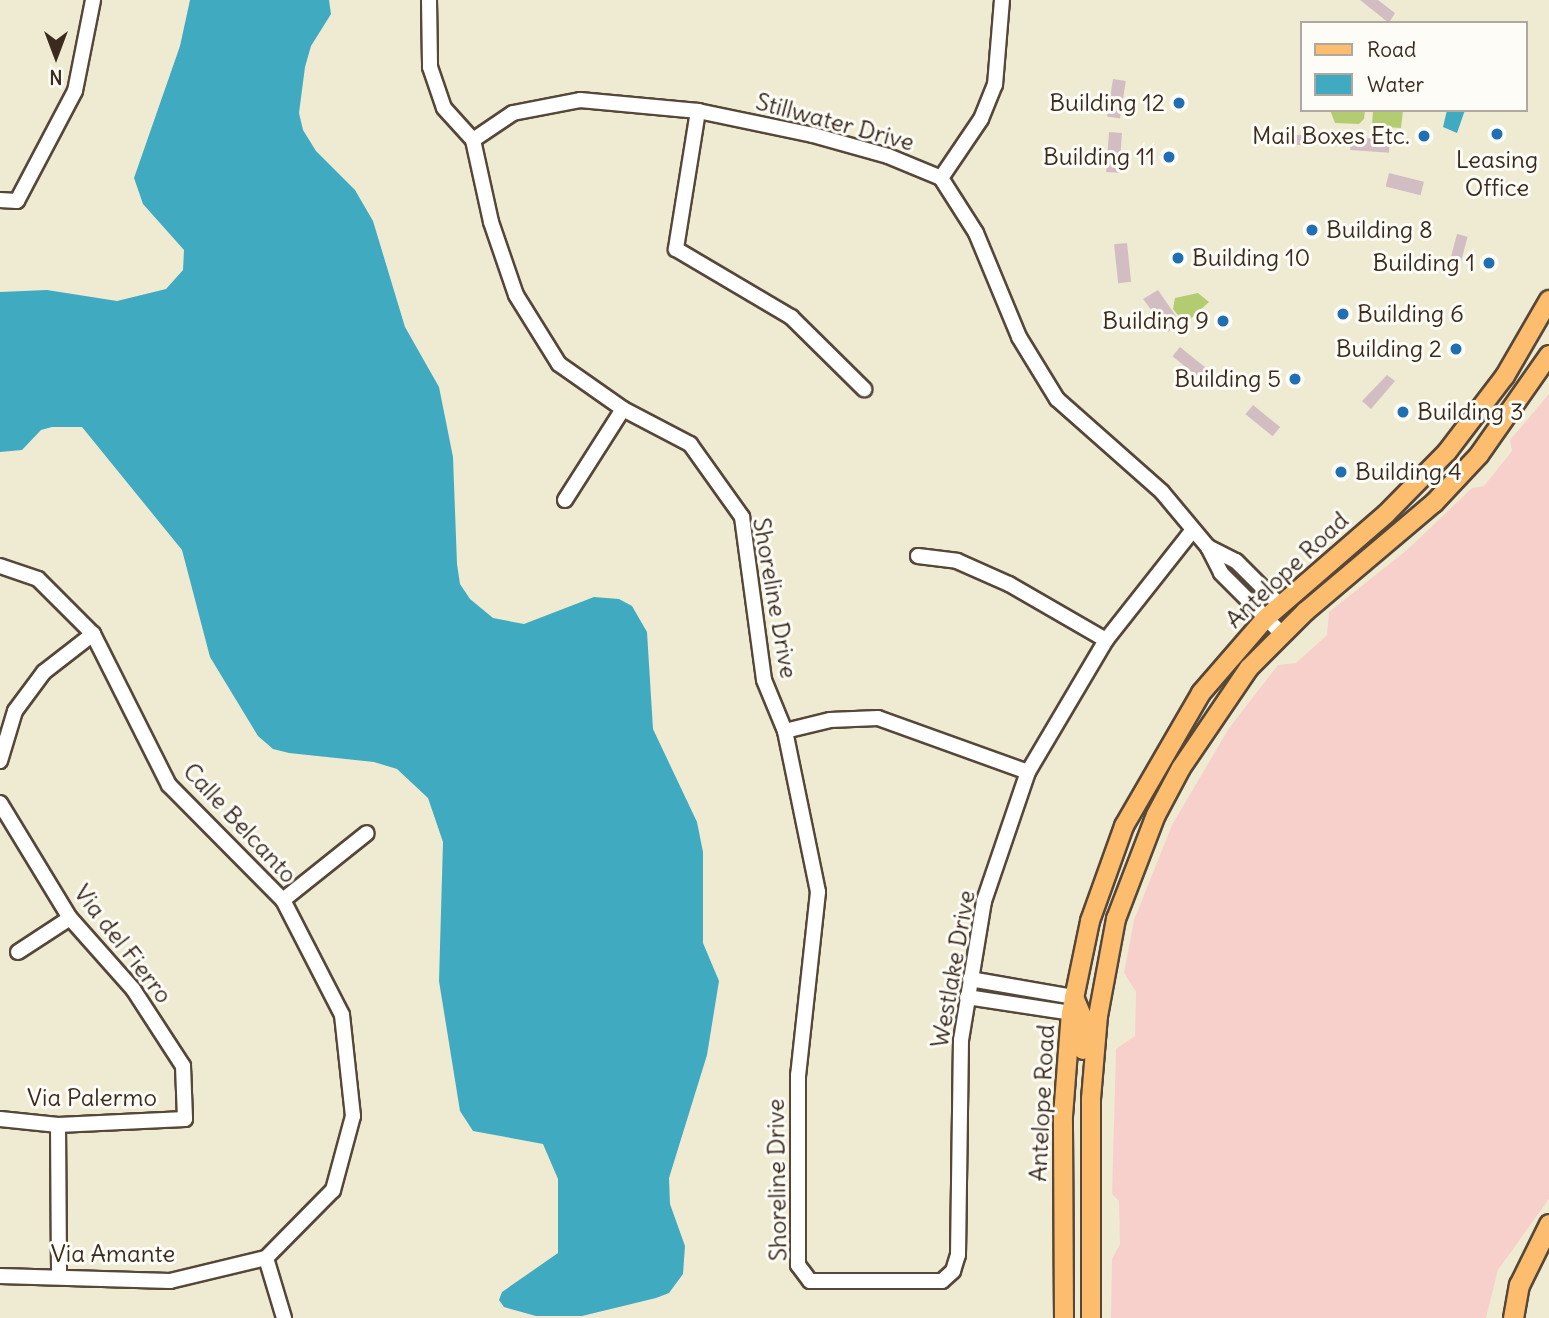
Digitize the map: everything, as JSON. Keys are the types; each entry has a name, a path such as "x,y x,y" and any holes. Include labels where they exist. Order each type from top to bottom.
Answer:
{"highway":[{"path":"1513,1318 1519,1285 1549,1224"}],"main road":[{"name":"Antelope Road","path":"1064,1318 1063,1116 1072,1005 1107,871 1124,826 1170,741 1202,693 1279,604 1386,514 1447,452 1505,376 1549,300"},
{"name":"Antelope Road","path":"1091,1318 1091,1125 1098,1016 1116,919 1156,815 1213,719 1249,667 1282,634 1434,503 1479,454 1549,355"},
{"path":"1098,1016 1090,1004 1089,988 1110,891 1107,871"},
{"path":"1072,1005 1084,1021 1079,1100 1091,1125"}],"street":[{"path":"0,200 17,201 75,91 93,0"},
{"name":"Shoreline Drive","path":"429,0 430,67 444,108 473,141 491,222 516,295 559,364 622,410 690,444 742,517 764,681 785,732 818,892 798,1075 802,1274"},
{"path":"1002,0 995,85 981,119 941,178 976,233 1019,337 1057,399 1162,492 1208,547 1236,561 1279,604"},
{"name":"Stillwater Drive","path":"473,141 513,113 580,100 698,111 888,156 941,178"},
{"path":"698,111 676,249 791,317 864,389"},
{"path":"565,500 622,410"},
{"name":"Westlake Drive","path":"802,1274 810,1281 942,1281 953,1271 958,1255 958,1101 967,997 984,901 1028,772 1106,640 1192,531"},
{"path":"1208,547 1221,573 1282,634"},
{"path":"918,556 957,561 1009,583 1106,640"},
{"name":"Calle Belcanto","path":"0,566 38,579 93,634 169,785 283,900 342,1015 353,1115 333,1190 266,1258"},
{"path":"0,761 15,711 44,672 93,634"},
{"path":"785,732 830,720 878,718 1028,772"},
{"name":"Via del Fierro","path":"0,803 70,918 133,989 183,1066 185,1119"},
{"path":"283,900 367,833"},
{"path":"19,952 70,918"},
{"path":"970,979 1072,1005"},
{"path":"967,997 1072,1005"},
{"name":"Via Palermo","path":"0,1119 58,1125 185,1119"},
{"path":"58,1125 59,1277"},
{"path":"266,1258 284,1318"},
{"name":"Via Amante","path":"0,1276 170,1281 266,1258"}],"shaded area":[{"path":"1360,0 1378,0 1395,13 1390,21 1386,21"},
{"path":"1113,79 1126,81 1120,119 1107,117"},
{"path":"1109,132 1122,133 1119,173 1106,172"},
{"path":"1280,134 1315,136 1314,146 1279,144"},
{"path":"1351,137 1390,140 1389,153 1350,150"},
{"path":"1389,173 1424,182 1421,195 1386,187"},
{"path":"1457,234 1468,237 1458,274 1447,271"},
{"path":"1127,243 1131,282 1118,283 1114,244"},
{"path":"1158,290 1180,322 1168,332 1143,299"},
{"path":"1180,347 1207,369 1200,378 1172,356"},
{"path":"1387,375 1395,381 1371,409 1362,401"},
{"path":"1549,394 1549,1199 1498,1270 1486,1318 1111,1318 1112,1259 1120,1244 1119,1201 1112,1194 1116,1049 1135,1036 1136,992 1124,973 1134,920 1172,825 1229,728 1278,665 1296,663 1327,635 1329,612 1408,549 1472,488 1484,486 1512,451 1510,440"},
{"path":"1253,405 1280,427 1273,436 1245,414"}],"green space":[{"path":"1331,112 1365,112 1364,119 1359,124 1335,123"},
{"path":"1373,112 1403,112 1401,128 1372,126"},
{"path":"1198,293 1209,302 1185,324 1173,309 1175,298"}],"water":[{"path":"190,0 329,0 331,14 311,46 305,67 299,113 303,130 316,151 355,190 373,221 405,327 439,387 453,457 457,564 460,584 470,599 493,618 524,624 594,597 619,599 632,606 647,632 653,729 697,822 703,852 703,943 719,981 707,1055 669,1178 670,1204 685,1246 683,1274 669,1293 656,1298 582,1316 536,1316 504,1307 499,1300 502,1292 558,1253 558,1179 543,1144 473,1131 460,1111 439,981 443,842 428,798 397,769 374,762 289,753 273,749 258,736 210,657 182,550 82,427 52,427 41,430 22,450 0,452 0,292 47,290 117,301 166,289 183,270 184,250 143,204 134,178 180,46"},
{"path":"1447,112 1464,112 1457,133 1443,127"}],"place":[{"name":"Building 12","path":"1179,103"},
{"name":"Leasing Office","path":"1497,134"},
{"name":"Mail Boxes Etc.","path":"1424,136"},
{"name":"Building 11","path":"1169,157"},
{"name":"Building 8","path":"1312,230"},
{"name":"Building 10","path":"1178,258"},
{"name":"Building 1","path":"1489,263"},
{"name":"Building 6","path":"1343,314"},
{"name":"Building 9","path":"1223,321"},
{"name":"Building 2","path":"1456,349"},
{"name":"Building 5","path":"1295,379"},
{"name":"Building 3","path":"1403,412"},
{"name":"Building 4","path":"1341,472"}]}
